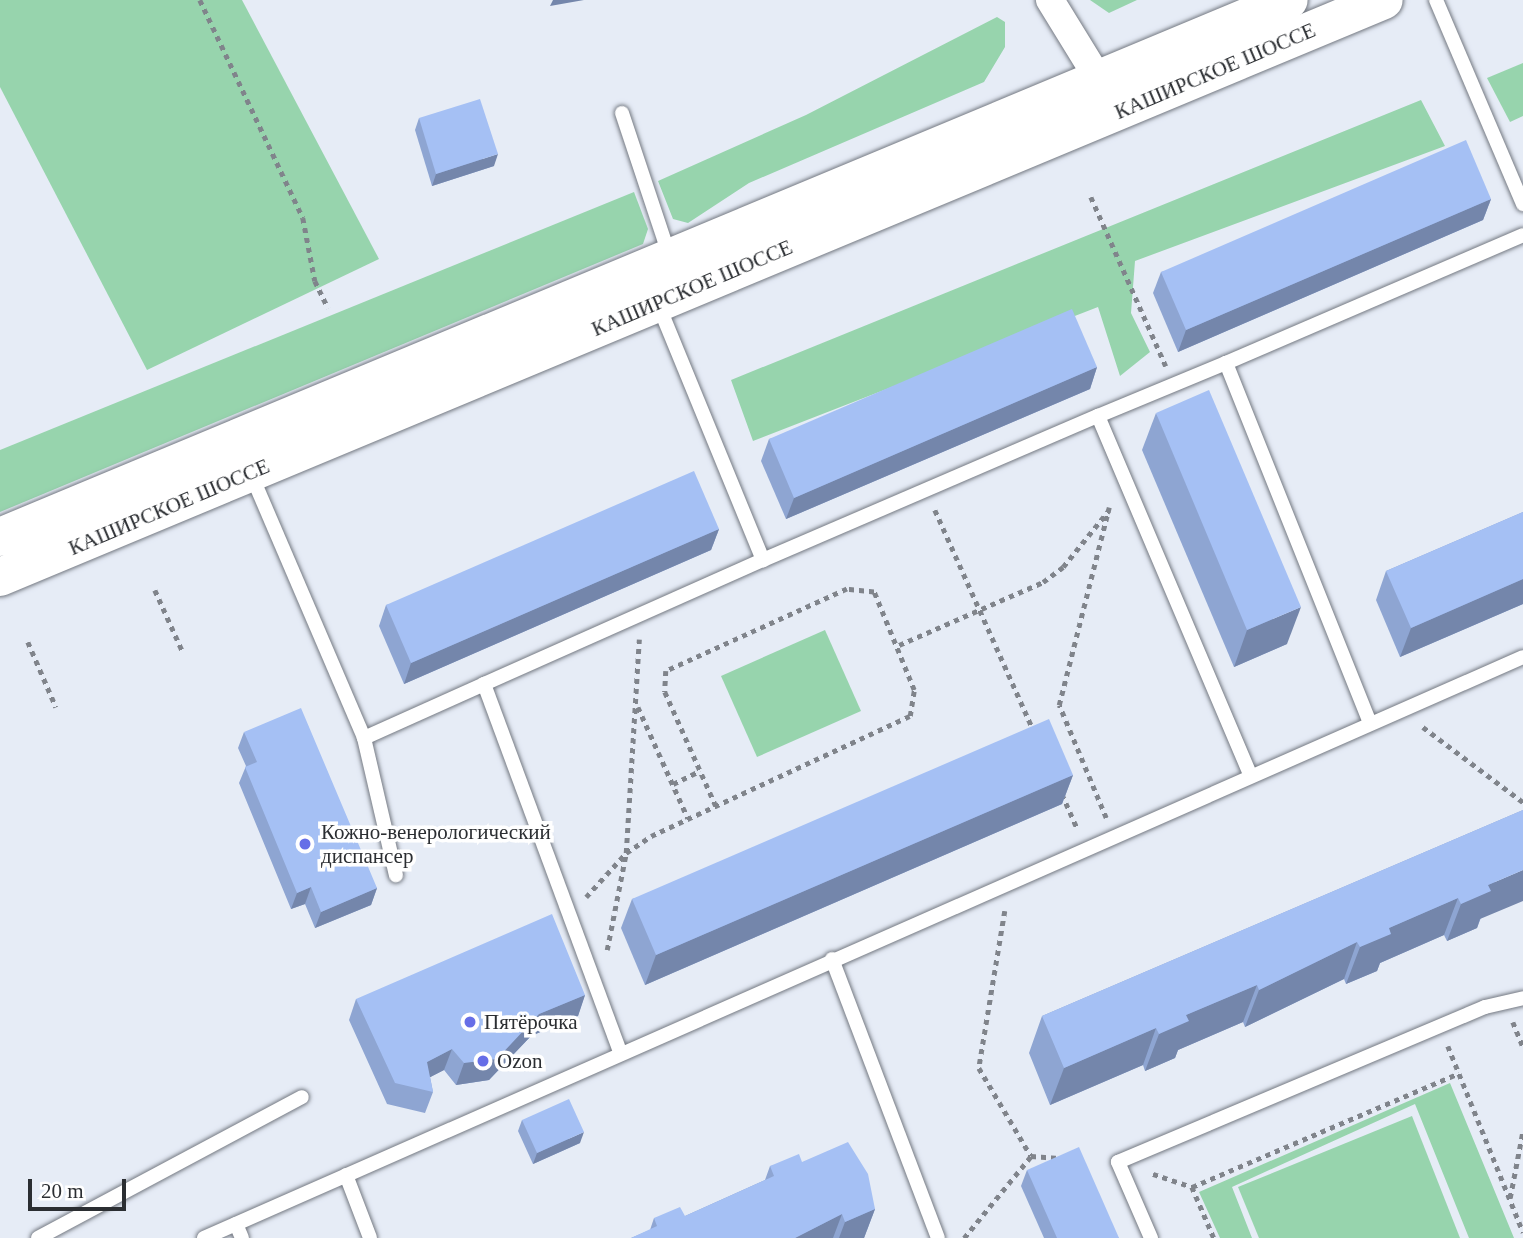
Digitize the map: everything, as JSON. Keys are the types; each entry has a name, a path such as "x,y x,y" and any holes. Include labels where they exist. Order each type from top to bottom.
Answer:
{"main road":[{"name":"КАШИРСКОЕ ШОССЕ","path":"0,577 658,302 1109,96 1290,0"},
{"name":"КАШИРСКОЕ ШОССЕ","path":"0,537 671,258 1109,96 1384,0"}],"street":[{"path":"1050,0 1109,96"}],"lane":[{"path":"1436,0 1523,204"},
{"path":"622,113 671,258"},
{"path":"364,738 926,489 1523,236"},
{"path":"658,302 763,560"},
{"path":"1226,363 1370,723"},
{"path":"1098,416 1251,776"},
{"path":"251,473 364,738 396,875"},
{"path":"204,1238 620,1051 1523,657"},
{"path":"484,684 620,1051"},
{"path":"832,959 938,1238"},
{"path":"1151,1238 1118,1162 1440,1026 1523,998"},
{"path":"38,1238 302,1097"},
{"path":"346,1175 370,1238"},
{"path":"236,1224 242,1238"}],"path":[{"path":"200,0 303,218 315,281 328,309"},
{"path":"1091,197 1174,384"},
{"path":"926,489 1036,735"},
{"path":"1107,498 1109,510 1059,705 1114,836"},
{"path":"899,645 1054,574 1109,510"},
{"path":"569,916 626,853 688,818 716,806 905,721 916,697 899,645 874,592 854,587 676,663 662,685 716,806"},
{"path":"155,590 181,650"},
{"path":"598,995 626,853 640,648 632,618"},
{"path":"28,642 56,707"},
{"path":"637,705 688,818"},
{"path":"1400,710 1523,802"},
{"path":"673,784 701,771"},
{"path":"1058,785 1086,848"},
{"path":"1010,881 979,1068 1031,1156"},
{"path":"1440,1026 1523,1232"},
{"path":"1031,1156 1118,1162 1192,1187 1459,1073"},
{"path":"1509,1198 1523,1129"},
{"path":"964,1238 1031,1156"},
{"path":"1192,1187 1214,1238"}],"green space":[{"path":"0,0 242,0 379,259 147,370 0,87"},
{"path":"1090,0 1137,0 1109,13"},
{"path":"997,17 1005,22 1005,47 984,82 749,183 688,223 673,219 658,181 806,115"},
{"path":"1523,63 1523,116 1510,122 1487,78"},
{"path":"1421,100 1445,146 1135,261 1131,313 1150,352 1120,376 1098,307 753,441 731,380"},
{"path":"634,192 648,229 643,244 0,512 0,450"},
{"path":"825,630 861,711 757,757 721,676"},
{"path":"1450,1083 1514,1238 1469,1238 1415,1104 1232,1187 1252,1238 1220,1238 1199,1192"},
{"path":"1412,1116 1460,1238 1259,1238 1238,1187"}],"building":[{"path":"480,99 498,154 436,174 419,118"},
{"path":"1466,140 1491,199 1186,330 1161,272"},
{"path":"1072,309 1097,367 794,498 769,439"},
{"path":"1209,390 1301,607 1247,630 1156,413"},
{"path":"694,471 719,529 411,663 386,605"},
{"path":"1523,512 1523,579 1411,628 1386,571"},
{"name":"Кожно-венерологический диспансер","path":"301,708 377,888 321,912 311,887 297,893 245,767 257,762 244,732"},
{"path":"1049,719 1073,775 656,955 632,899"},
{"path":"1523,810 1523,870 1488,885 1491,891 1461,904 1458,898 1389,928 1391,934 1360,947 1357,942 1259,990 1257,985 1186,1015 1189,1021 1159,1034 1156,1028 1064,1068 1042,1016"},
{"path":"552,914 585,995 539,1014 497,1059 464,1063 452,1049 427,1062 433,1092 395,1083 356,999"},
{"path":"569,1099 584,1132 537,1153 522,1120"},
{"path":"848,1142 868,1174 875,1209 845,1222 842,1214 795,1238 631,1238 657,1226 654,1218 680,1207 685,1216 774,1176 770,1166 799,1154 802,1162"},
{"path":"1079,1147 1119,1238 1057,1238 1027,1170"}],"place":[{"name":"Кожно-венерологический диспансер","path":"305,844"},
{"name":"Пятёрочка","path":"470,1022"},
{"name":"Ozon","path":"483,1061"}]}
